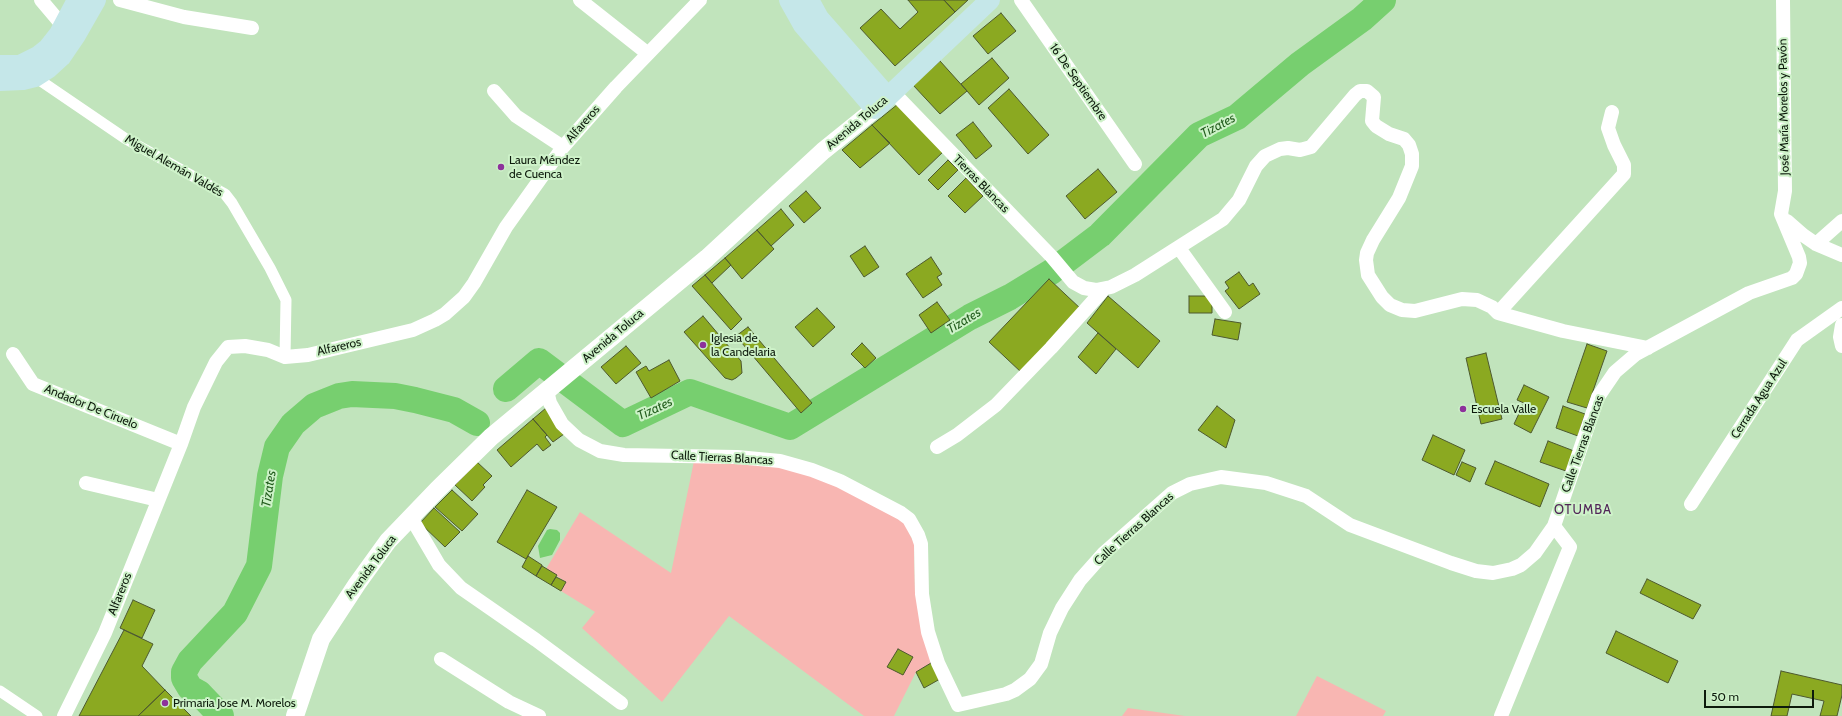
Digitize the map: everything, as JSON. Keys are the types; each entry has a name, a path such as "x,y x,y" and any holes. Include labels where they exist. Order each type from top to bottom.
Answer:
{"main road":[{"path":"0,81 23,80 35,77 61,57 70,30 77,0"},
{"path":"0,66 28,63 70,30 96,0"},
{"path":"789,0 803,25 885,99"},
{"path":"809,0 819,18 885,99"},
{"name":"Avenida Toluca","path":"885,99 990,0"}],"street":[{"path":"41,0 70,30"},
{"path":"120,0 184,17 252,28"},
{"path":"580,0 647,53"},
{"name":"Alfareros","path":"64,716 105,633 181,444 194,407 216,362 228,347 245,346 268,350 284,357 308,355 413,330 430,323 445,314 464,297 506,227 563,148 647,53 700,0"},
{"name":"16 De Septiembre","path":"1021,0 1135,164"},
{"name":"José María Morelos y Pavón","path":"1781,214 1785,191 1783,0"},
{"name":"Miguel Alemán Valdés","path":"35,77 126,140 225,194 232,203 270,268 286,300 284,357"},
{"path":"494,91 516,116 563,148"},
{"path":"938,447 957,435 996,405 1051,348 1104,289 1122,282 1180,248 1223,219 1238,200 1256,166 1265,156 1280,149 1288,148 1300,150 1311,147 1355,94 1360,91 1367,91 1373,94 1375,100 1372,111 1372,121 1381,130 1398,136 1408,142 1411,148 1412,166 1399,198 1369,246 1366,268 1371,282 1390,305 1402,310 1415,311 1469,298 1485,302 1498,313 1563,331 1648,348"},
{"name":"Tierras Blancas","path":"885,99 1052,258 1078,286 1084,288 1104,289"},
{"name":"Avenida Toluca","path":"295,716 321,639 356,584 388,541 412,519 437,490 491,437 707,258 824,151 885,99"},
{"path":"1498,313 1624,174 1624,165 1614,145 1608,128 1612,112"},
{"path":"1781,214 1791,225 1816,244 1842,255"},
{"name":"Calle Tierras Blancas","path":"557,382 556,414 566,428 579,440 600,451 624,455 737,457 780,461 840,481 901,513 909,519 921,544 922,594 928,632 938,663 962,711 1006,694 1030,679 1041,664 1050,633 1062,608 1080,580 1104,553 1172,493 1190,484 1222,477 1266,483 1306,496 1350,525 1451,564 1484,573 1502,572 1521,565 1535,553 1554,526 1598,397 1606,384 1625,362 1749,293 1792,278 1796,274 1800,263 1799,257 1781,214"},
{"path":"1816,244 1842,221"},
{"path":"1180,248 1225,312"},
{"name":"Cerrada Agua Azul","path":"1691,504 1797,340 1842,308"},
{"path":"1842,326 1840,337 1842,346"},
{"name":"Andador De Ciruelo","path":"13,354 33,384 181,444"},
{"path":"86,483 158,500"},
{"path":"412,519 439,565 462,588 536,640 621,703"},
{"path":"1501,716 1570,547 1554,526"},
{"path":"441,659 509,702 539,716"},
{"path":"0,691 37,716"}],"shaded area":[{"path":"694,461 778,465 838,486 904,522 914,543 915,593 931,663 916,672 894,716 864,716 729,616 662,702 582,628 595,612 561,591 566,582 546,569 580,512 671,573"},
{"path":"547,530 557,530 560,533 560,540 552,555 540,558 538,546"},
{"path":"1317,676 1386,711 1383,716 1296,716"},
{"path":"1128,708 1185,716 1122,716"}],"building":[{"path":"908,0 944,0 955,12 895,66 860,28 881,9 900,29 918,12"},
{"path":"944,0 968,0 955,12"},
{"path":"1001,13 1016,31 988,54 973,36"},
{"path":"992,58 1009,78 979,105 961,84"},
{"path":"940,61 967,91 940,114 913,85"},
{"path":"1009,89 1049,135 1028,154 988,108"},
{"path":"898,104 944,151 919,175 872,125"},
{"path":"973,122 992,146 976,159 956,135"},
{"path":"872,125 890,143 860,168 842,150"},
{"path":"948,160 958,170 938,190 928,180"},
{"path":"1098,169 1117,192 1085,219 1066,196"},
{"path":"966,178 983,196 965,213 948,196"},
{"path":"806,191 821,208 804,223 789,206"},
{"path":"781,209 794,225 771,246 757,230"},
{"path":"757,230 774,249 742,279 725,258"},
{"path":"865,246 879,267 864,277 850,256"},
{"path":"931,257 942,274 937,277 942,285 923,298 906,274"},
{"path":"725,258 731,265 712,283 705,275"},
{"path":"1239,272 1249,286 1253,283 1260,294 1239,309 1225,291 1229,288 1225,282"},
{"path":"705,275 742,319 731,330 692,286"},
{"path":"1049,279 1082,310 1022,373 989,342"},
{"path":"1108,296 1160,341 1138,368 1087,323"},
{"path":"1189,296 1212,296 1212,313 1189,313"},
{"path":"937,302 950,320 931,333 919,315"},
{"path":"817,308 835,327 813,347 795,327"},
{"path":"703,316 741,361 742,373 732,380 725,378 684,332"},
{"path":"1215,319 1241,323 1238,340 1212,335"},
{"path":"748,327 812,403 801,413 736,336"},
{"path":"1098,333 1116,349 1096,374 1078,357"},
{"path":"862,343 876,358 865,368 851,354"},
{"path":"1587,344 1607,351 1587,408 1567,402"},
{"path":"626,346 641,363 616,384 601,367"},
{"path":"1486,353 1502,419 1481,424 1466,358"},
{"path":"669,360 680,381 651,398 636,372 646,366 649,371"},
{"path":"1524,385 1549,397 1531,433 1514,424 1524,403 1517,400"},
{"path":"1217,406 1235,420 1226,448 1198,430"},
{"path":"1563,406 1585,414 1578,436 1556,428"},
{"path":"546,408 564,434 553,442 533,419"},
{"path":"533,419 547,435 545,437 551,445 543,451 537,444 511,467 497,450"},
{"path":"1433,435 1465,450 1454,475 1422,460"},
{"path":"1548,441 1574,451 1566,471 1540,462"},
{"path":"1495,461 1549,484 1540,507 1485,484"},
{"path":"477,462 492,476 483,485 485,487 472,501 455,485"},
{"path":"1462,462 1476,468 1470,482 1456,475"},
{"path":"452,490 478,514 462,531 435,507"},
{"path":"527,490 557,507 526,559 497,542"},
{"path":"434,508 460,532 445,547 420,523"},
{"path":"528,556 542,565 536,576 522,567"},
{"path":"542,566 557,575 551,585 536,576"},
{"path":"556,577 566,582 561,591 551,585"},
{"path":"1647,579 1701,605 1693,619 1640,593"},
{"path":"133,600 155,610 142,638 120,628"},
{"path":"124,630 153,644 142,666 165,690 138,716 79,716"},
{"path":"1616,631 1678,661 1668,683 1606,653"},
{"path":"898,649 913,657 903,675 887,667"},
{"path":"931,663 940,679 924,688 916,672"},
{"path":"1781,671 1842,685 1842,695 1837,716 1820,716 1824,701 1792,694 1787,716 1771,716"},
{"name":"Primaria Jose M. Morelos","path":"165,690 191,716 138,716"}],"waterway":[{"name":"Tizates","path":"506,389 539,361 623,424 690,392 790,427 970,317 1010,297 1051,272 1100,235 1199,135 1237,117 1300,64 1362,19 1383,0"},
{"name":"Tizates","path":"221,716 199,693 190,688 184,678 184,672 190,661 235,613 259,566 270,476 277,447 293,424 314,406 339,396 352,394 395,396 415,400 454,410 477,423"}],"place":[{"name":"Laura Méndez de Cuenca","path":"501,167"},
{"name":"Iglesia de la Candelaria","path":"703,345"},
{"name":"Escuela Valle","path":"1463,409"},
{"name":"Primaria Jose M. Morelos","path":"165,703"}],"district":[{"name":"OTUMBA","path":"1583,510"}]}
